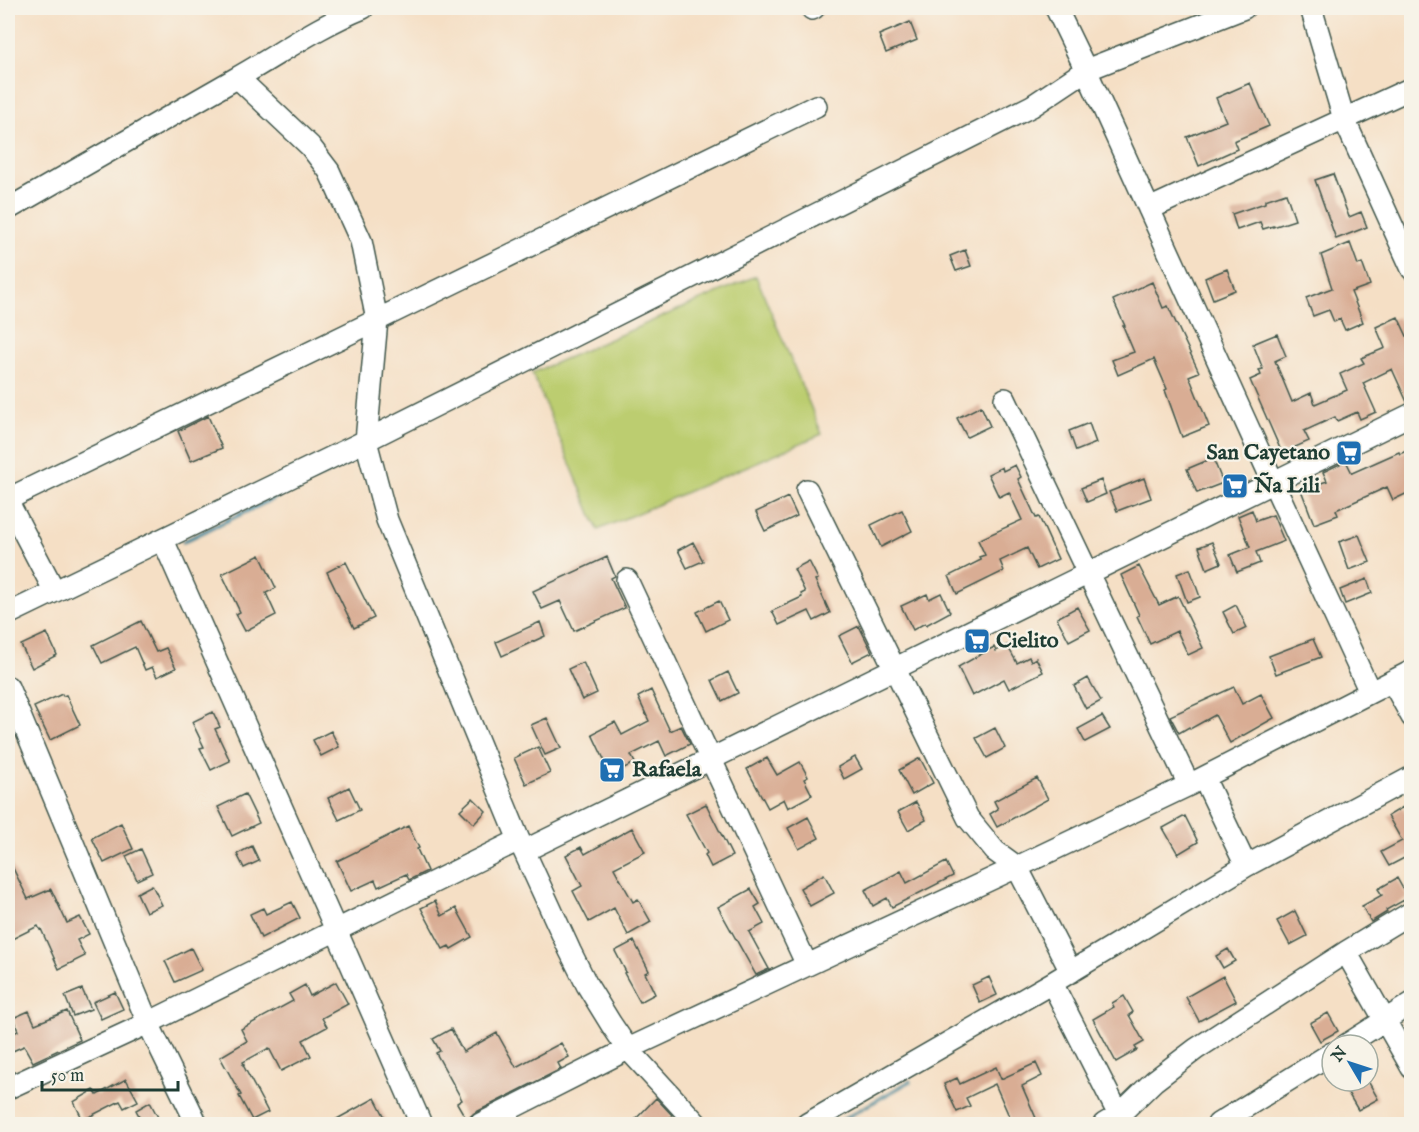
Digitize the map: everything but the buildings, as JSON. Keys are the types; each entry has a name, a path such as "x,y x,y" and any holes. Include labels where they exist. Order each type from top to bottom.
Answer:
{"street":[{"path":"1056,8 1370,692"},
{"path":"8,614 366,441 1032,106 1086,70 1244,8"},
{"path":"1311,8 1344,119 1412,270"},
{"path":"8,209 352,10"},
{"path":"238,78 310,146 329,171 361,241 377,320 366,441 387,520 522,846 570,951 610,1024 628,1049 697,1125"},
{"path":"1149,209 1412,88"},
{"path":"54,590 8,501 816,106"},
{"path":"1005,399 1088,573 1197,782 1246,866"},
{"path":"8,1088 148,1023 336,930 711,759 1412,414"},
{"path":"807,490 968,818 995,850 1017,867 1071,972"},
{"path":"163,540 421,1125"},
{"path":"627,580 807,965"},
{"path":"480,1125 628,1049 1197,782 1412,671"},
{"path":"1392,681 1412,717"},
{"path":"8,687 148,1023 197,1125"},
{"path":"807,1125 1052,984 1246,866 1412,777"},
{"path":"1052,984 1112,1120 1154,1081 1196,1050 1346,952 1412,912"},
{"path":"1346,952 1412,1068"},
{"path":"1365,1033 1412,1003"},
{"path":"1218,1125 1320,1061"}],"green space":[{"path":"756,276 822,434 598,530 532,373"}],"water":[{"path":"354,458 355,461 183,543 182,541"},
{"path":"910,1080 911,1082 837,1124 833,1124"}],"place":[{"name":"San Cayetano","path":"1349,453"},
{"name":"Ña Lili","path":"1235,486"},
{"name":"Cielito","path":"977,641"},
{"name":"Rafaela","path":"612,770"}]}
